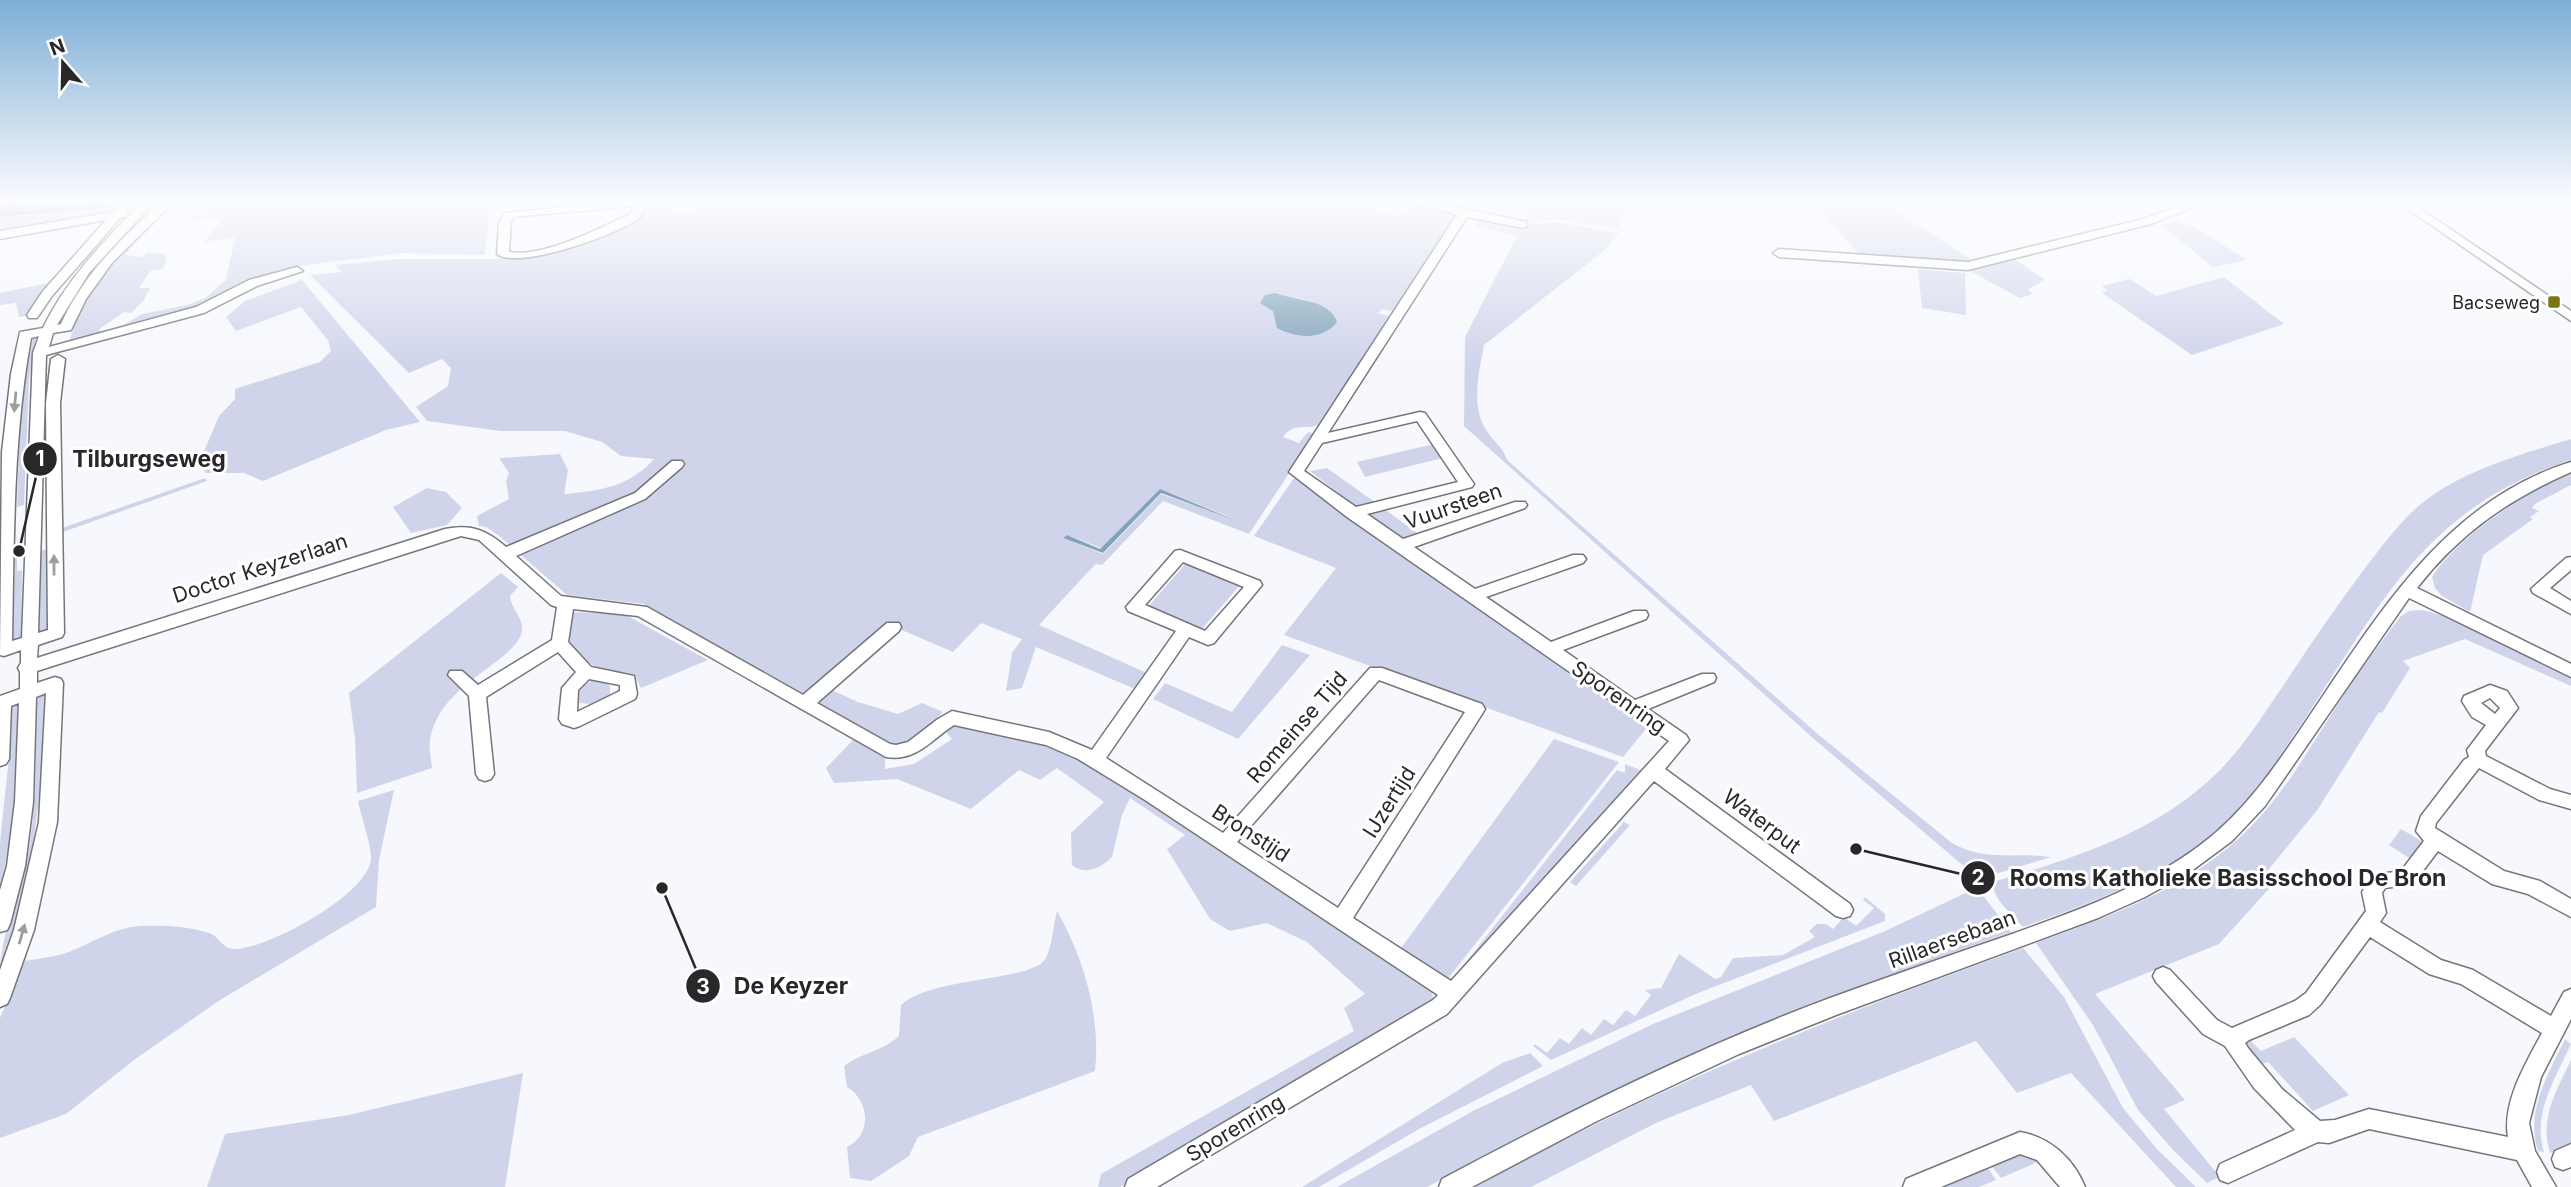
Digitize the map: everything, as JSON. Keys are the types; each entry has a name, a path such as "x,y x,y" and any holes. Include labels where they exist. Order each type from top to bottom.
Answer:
{"street":[{"path":"54,312 33,315 47,294 81,256"},
{"path":"0,924 21,831 38,360 54,312 70,288 98,256"},
{"path":"38,360 57,363 53,403 56,633 4,650 11,446 17,377 25,335 66,327 73,309 108,256"},
{"name":"Sporenring","path":"1136,1187 1440,1007 1680,740 1296,472 1436,256"},
{"path":"1828,256 1968,266 2007,256"},
{"path":"2483,256 2571,317"},
{"path":"38,360 200,310 253,283 297,271"},
{"path":"1316,440 1420,416 1467,484 1352,513"},
{"path":"505,554 621,506 640,496 677,464"},
{"name":"Rillaersebaan","path":"1450,1187 1558,1130 1694,1064 1832,1006 2099,909 2130,896 2199,857 2244,819 2278,777 2405,589 2441,548 2496,504 2528,485 2571,467"},
{"name":"Vuursteen","path":"1400,546 1520,505"},
{"name":"Doctor Keyzerlaan","path":"26,668 445,534 477,533 557,600 640,611 896,753 909,751 953,718 1014,732"},
{"path":"1180,555 1254,585 1208,639 1186,629 1134,607 1180,555"},
{"path":"1472,596 1578,559"},
{"path":"2571,562 2539,589 2571,608"},
{"path":"2405,589 2571,671"},
{"path":"477,694 560,643 566,603"},
{"path":"1550,649 1640,615"},
{"path":"804,704 893,627"},
{"path":"1095,760 1186,629"},
{"path":"560,643 586,672"},
{"name":"IJzertijd","path":"1341,920 1476,709 1376,672"},
{"name":"Romeinse Tijd","path":"1225,843 1376,672"},
{"path":"456,675 477,694 485,774"},
{"path":"1634,707 1708,678"},
{"path":"0,759 2,702 55,683 48,822 24,930 0,998"},
{"path":"2497,723 2476,750 2479,760 2544,795 2571,802"},
{"name":"Bronstijd","path":"1014,732 1068,746 1095,760 1452,993"},
{"path":"2479,760 2470,765 2427,821 2425,831 2499,878 2533,887 2571,909"},
{"name":"Waterput","path":"1653,770 1843,910"},
{"path":"2235,1041 2242,1033 2302,1008 2313,999 2376,913 2372,892 2380,881 2406,878 2436,840"},
{"path":"2368,925 2436,968 2466,976 2561,1029"},
{"path":"2163,976 2210,1027 2235,1041 2243,1059 2299,1121 2315,1132 2325,1133 2358,1119 2369,1119 2524,1151"},
{"path":"2545,1187 2524,1151 2518,1124 2525,1093 2561,1029 2571,998"},
{"path":"2228,1172 2315,1132"},
{"path":"1914,1187 2020,1143 2033,1144 2045,1151 2074,1187"}],"shaded area":[{"path":"119,256 167,258 163,269 150,271 139,288 150,288 144,300 131,313 124,312 98,330 103,332 68,344 83,303"},
{"path":"231,256 374,256 298,266 248,279 203,305 114,331 142,314 187,305 205,298 226,280"},
{"path":"520,256 1431,256 1395,312 1382,309 1378,313 1392,317 1321,424 1292,429 1283,437 1299,443 1308,432 1315,434 1249,534 1163,501 1102,565 1096,564 1088,572 1039,625 1147,673 1135,689 1036,647 1022,688 1006,691 1012,653 1022,639 981,623 953,652 890,625 807,696 644,604 567,595 498,535 479,526 477,516 509,499 506,481 509,473 499,458 560,454 568,470 564,494 624,482 654,459 621,456 602,442 565,431 500,431 427,421 416,407 448,386 451,368 442,359 409,373 310,275 342,272 335,265 398,259 497,259","holes":["1285,297 1306,300 1331,311 1273,314","1160,489 1235,519 1161,494 1103,554 1063,538 1067,535 1101,548"]},
{"path":"1507,256 1597,256 1484,345 1477,388 1478,409 1485,428 1507,460 1820,736 1952,843 1964,849 1989,854 2051,857 1979,879 1814,739 1464,426 1465,337"},
{"path":"1867,256 1966,256 1976,263"},
{"path":"2200,256 2241,256 2247,260 2213,267"},
{"path":"2016,260 2045,280 2028,289 2033,294 2020,298 1970,271"},
{"path":"1918,269 1965,273 1966,315 1922,308"},
{"path":"2224,277 2284,324 2192,355 2102,293 2107,290 2102,286 2130,279 2156,296"},
{"path":"302,280 420,422 386,430 263,481 244,473 205,473 202,456 219,416 235,399 235,389 320,362 331,351 328,340 301,307 236,331 226,317 245,301"},
{"path":"49,283 26,316 19,317 16,303 0,305 0,293"},
{"path":"1276,293 1320,305 1333,314 1337,322 1324,332 1308,336 1277,328 1273,311 1260,303 1265,295"},
{"path":"36,337 29,380 24,505 17,507 21,397 30,339"},
{"path":"2571,439 2571,460 2521,480 2478,504 2442,533 2411,565 2383,600 2260,783 2242,806 2210,836 2186,854 2134,883 2023,927 2004,906 1996,895 1993,882 2084,853 2142,827 2195,793 2219,771 2253,730 2368,564 2398,527 2423,502 2482,469"},
{"path":"1434,444 1443,458 1365,477 1357,462"},
{"path":"1327,468 1376,503 1358,508 1310,471"},
{"path":"2571,474 2571,485 2535,504 2532,508 2539,511 2530,517 2533,519 2483,555 2470,612 2442,596 2435,588 2432,577 2459,546 2514,504"},
{"path":"205,478 207,481 63,532 62,528"},
{"path":"1294,478 1649,725 1623,757 1284,635 1336,568 1254,536"},
{"path":"427,488 446,492 462,508 447,525 411,533 393,507"},
{"path":"1160,489 1235,520 1161,493 1103,553 1063,538 1067,535 1100,549"},
{"path":"1384,509 1420,535 1405,540 1366,513"},
{"path":"46,549 47,624 51,623 47,630 38,634 40,551"},
{"path":"17,558 17,571 22,570 21,637 15,641 8,638 12,636 15,564 11,565 11,560"},
{"path":"1187,562 1241,584 1201,630 1147,608"},
{"path":"501,573 518,587 510,596 522,626 517,642 463,687 438,717 430,739 432,768 357,793 355,739 349,693"},
{"path":"2422,610 2445,616 2571,677 2571,686 2465,639 2403,661 2410,668 2382,713 2379,712 2318,809 2265,874 2276,881 2219,944 2095,994 2185,1100 2164,1109 2220,1177 2207,1183 2138,1110 2093,1025 2036,943 2116,912 2168,888 2192,874 2238,839 2285,785 2357,675 2401,616 2409,611"},
{"path":"569,612 624,614 708,660 641,688 634,674 602,668 579,655 565,635"},
{"path":"1282,645 1310,655 1238,739 1153,699 1165,683 1232,712"},
{"path":"591,681 604,681 610,686 610,695 591,704 579,703 574,697 578,689"},
{"path":"825,687 858,702 898,714 922,703 943,712 910,745 900,749 812,704"},
{"path":"47,695 48,721 43,724 40,788 32,850 19,912 0,974 3,945 31,838 37,696"},
{"path":"18,702 13,823 0,891 0,842 12,729 8,730 7,710"},
{"path":"953,724 1049,744 1085,760 1432,989 1433,1001 1120,1187 1098,1187 1101,1174 1354,1031 1344,1008 1365,994 1307,942 1267,923 1230,931 1210,919 1167,849 1185,835 1130,798 1122,815 1112,857 1098,867 1082,870 1072,865 1071,833 1104,802 1057,768 1040,780 1019,770 971,809 897,779 834,783 826,768 855,738 885,756 885,769 914,764 952,739 946,732"},
{"path":"1554,739 1619,762 1446,981 1399,951"},
{"path":"1625,764 1643,771 1451,981 1617,770 1625,773"},
{"path":"394,790 379,860 376,907 220,1000 134,1060 66,1114 0,1138 0,1018 24,961 66,953 130,927 175,926 201,931 235,949 250,947 292,930 336,903 366,872 371,852 358,801"},
{"path":"1624,822 1630,825 1576,886 1570,882"},
{"path":"2401,829 2425,843 2412,860 2389,845"},
{"path":"1972,890 1982,894 2011,932 1822,999 1732,1036 1591,1101 1427,1187 1337,1187 1473,1111 1653,1024 1883,932"},
{"path":"1865,897 1885,914 1885,921 1698,993 1551,1060 1533,1046 1535,1044 1547,1053 1560,1038 1569,1044 1582,1028 1591,1035 1604,1019 1613,1025 1626,1010 1635,1016 1651,995 1645,990 1661,988 1679,954 1715,979 1721,977 1733,958 1783,955 1815,937 1809,931 1817,924 1826,924 1833,929 1844,917 1856,926 1874,908 1863,900"},
{"path":"1057,911 1075,948 1093,1009 1095,1071 918,1137 909,1156 871,1181 850,1178 847,1147 861,1134 865,1117 860,1100 847,1087 844,1066 899,1036 901,1005 916,996 935,989 1003,976 1038,966 1046,958"},
{"path":"2023,948 2064,997 2123,1108 2156,1148 2196,1187 2176,1187 2071,1073 2017,1093 1976,1041 1774,1121 1751,1085 1658,1122 1531,1187 1476,1187 1610,1118 1745,1056"},
{"path":"2294,1037 2349,1095 2313,1111 2268,1062 2257,1066 2243,1046 2249,1039 2261,1051"},
{"path":"2565,1039 2571,1044 2547,1097 2541,1124 2544,1152 2538,1151 2534,1122 2536,1107"},
{"path":"1530,1053 1543,1066 1421,1128 1319,1187 1302,1187 1502,1063"},
{"path":"2571,1060 2571,1143 2550,1153 2547,1141 2548,1117 2555,1093"},
{"path":"523,1073 505,1187 207,1187 225,1134 349,1115"},
{"path":"2019,1152 2045,1159 2001,1178 1990,1164"},
{"path":"1986,1165 1996,1180 1979,1187 1948,1187 1945,1183"}],"place":[{"name":"Bacseweg","path":"2554,302"},
{"name":"Tilburgseweg","path":"19,551"},
{"name":"Rooms Katholieke Basisschool De Bron","path":"1856,849"},
{"name":"De Keyzer","path":"662,888"}]}
